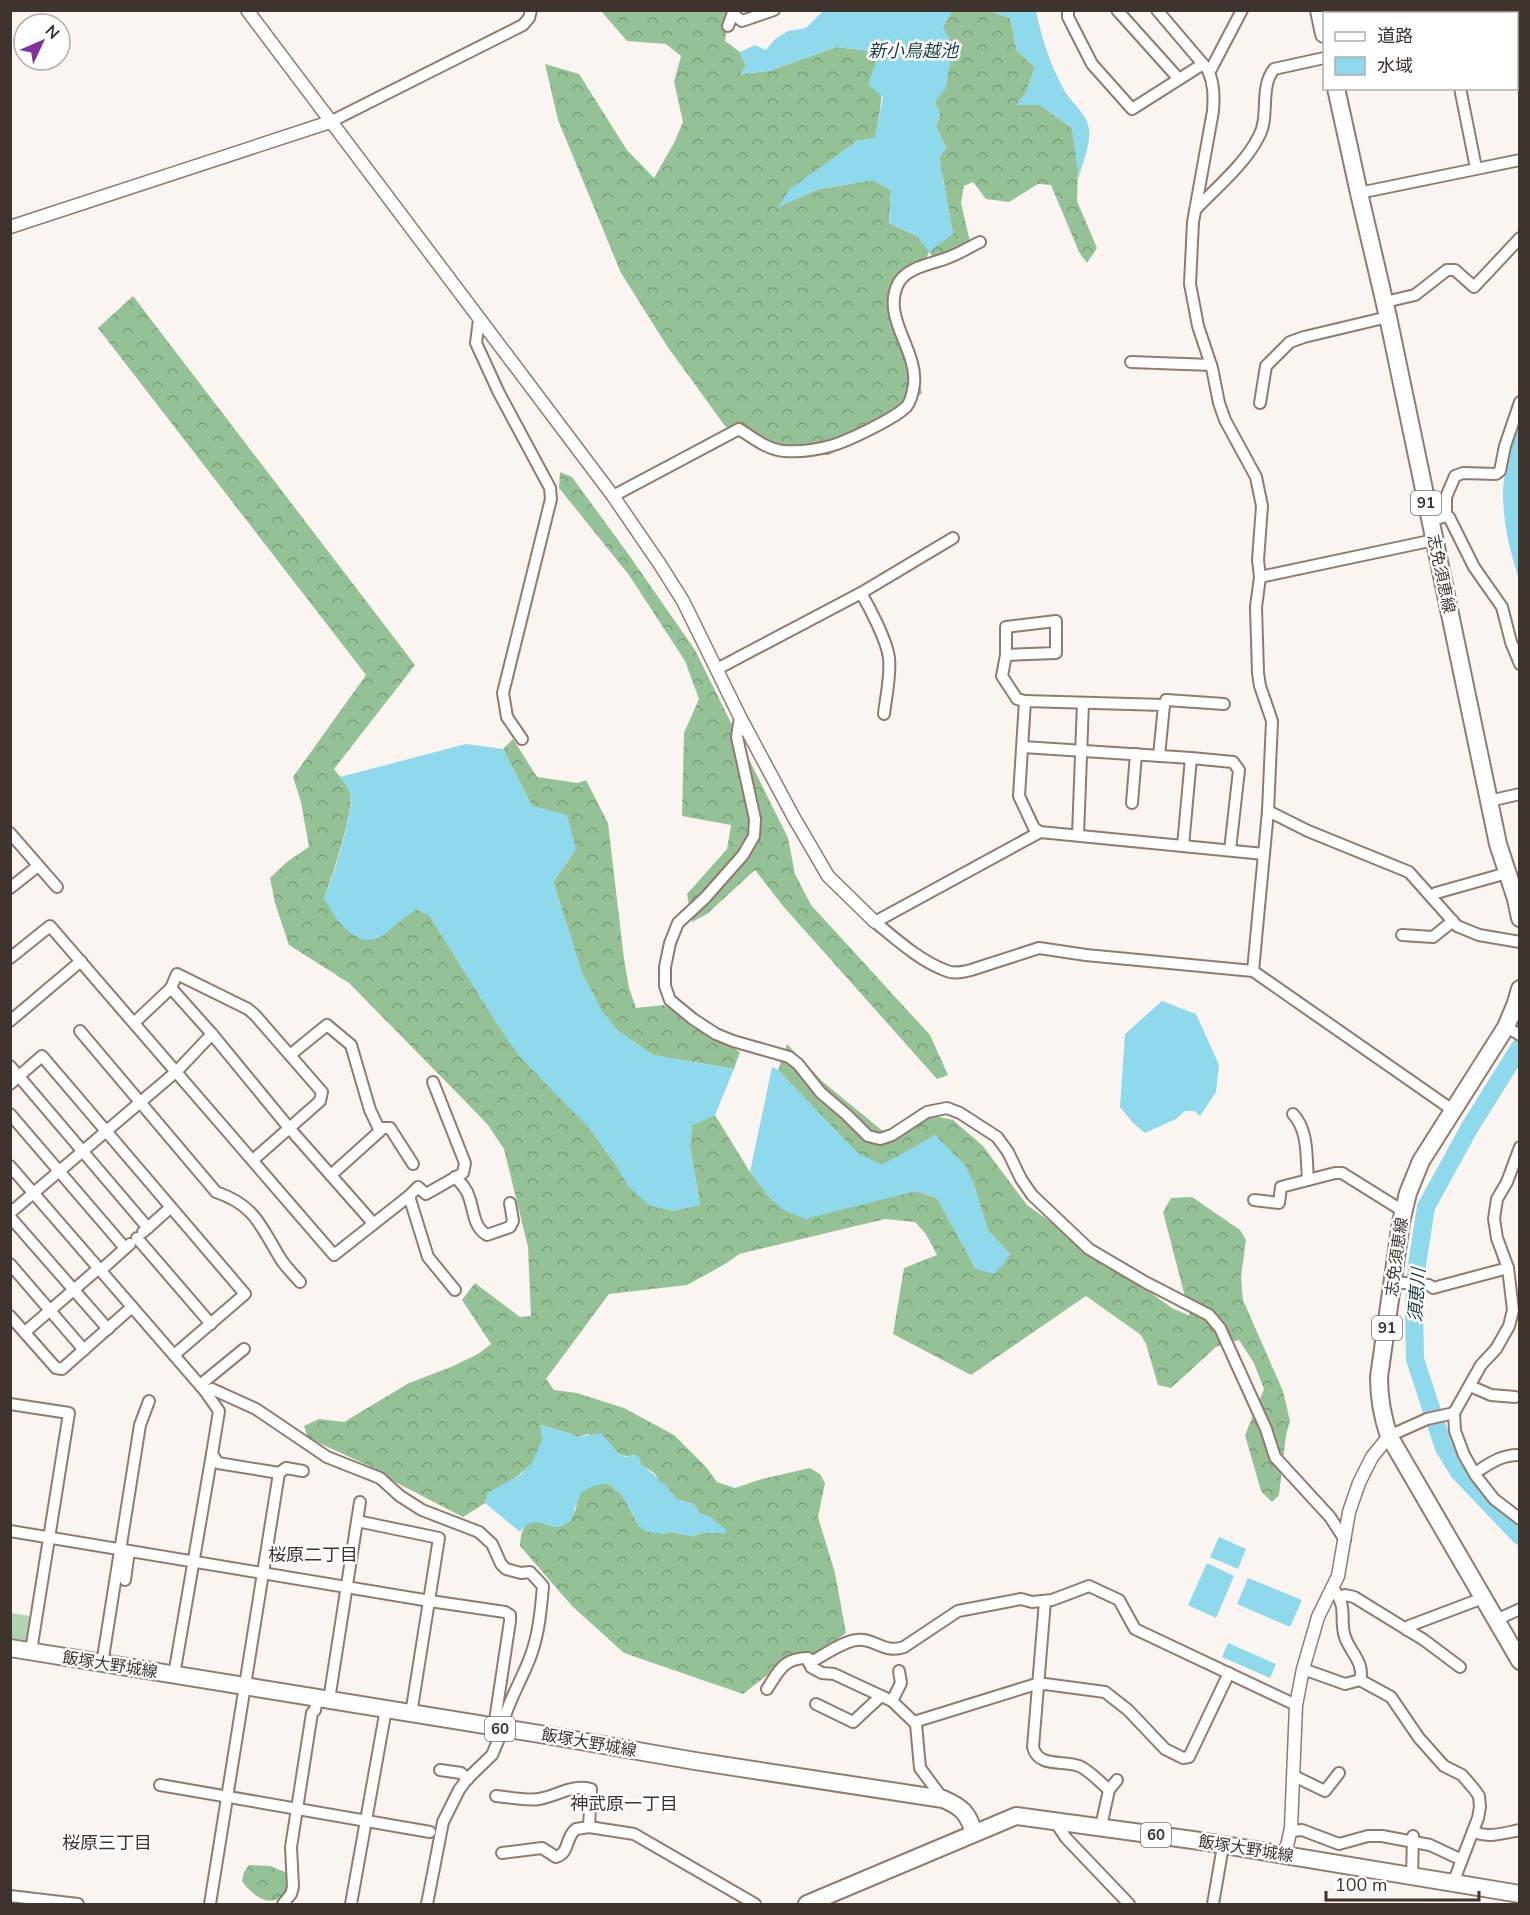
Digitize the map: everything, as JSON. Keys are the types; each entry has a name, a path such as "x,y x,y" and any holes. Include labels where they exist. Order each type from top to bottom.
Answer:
{"main road":[{"path":"1319,10 1323,29"},
{"name":"志免須恵線","path":"1336,90 1386,310 1438,519 1434,540 1498,844 1520,918"},
{"name":"志免須恵線","path":"1520,988 1513,1032 1454,1111 1421,1161 1408,1192 1403,1211 1379,1377 1382,1414 1389,1436 1520,1662"},
{"name":"飯塚大野城線","path":"10,1648 942,1800 957,1805 969,1818 974,1833"},
{"name":"飯塚大野城線","path":"807,1905 1016,1816 1101,1826 1520,1894"}],"street":[{"path":"247,10 613,496 660,563 683,601 740,717 793,816 828,876 875,922 915,954 948,972 959,973 971,970 1039,948 1086,955 1253,970 1454,1111"},
{"path":"10,227 330,122 523,24 529,18 531,10"},
{"path":"728,26 734,12 742,21 774,10"},
{"path":"1068,10 1068,17 1092,64 1132,109 1179,79 1206,68 1242,10"},
{"path":"1117,10 1179,79"},
{"path":"1156,10 1206,68 1213,81 1213,111 1195,210 1190,284 1198,326 1211,365 1219,403 1225,420 1256,477 1262,506 1258,560 1260,577 1256,607 1258,673 1272,721 1268,811 1253,970"},
{"path":"1195,210 1248,154 1261,135 1267,85 1269,75 1274,69 1323,57"},
{"path":"1460,90 1476,168"},
{"path":"1359,193 1520,160"},
{"path":"1260,403 1266,366 1290,342 1386,310 1415,295 1447,270 1455,270 1474,286 1520,238"},
{"path":"613,496 739,429 760,442 782,451 803,451 832,446 896,415 909,404 914,382 912,365 895,315 900,280 916,268 948,258 980,242"},
{"path":"479,320 476,343 499,393 550,488 551,499 503,693 507,717 522,739"},
{"path":"1131,362 1211,365"},
{"path":"1438,519 1455,476 1463,473 1496,474 1500,471 1505,446 1520,402"},
{"path":"1438,519 1449,517 1474,567 1502,607 1510,642 1520,664"},
{"path":"717,669 861,593 953,538"},
{"path":"1260,577 1434,540"},
{"path":"861,593 870,607 889,655 884,714"},
{"path":"1005,655 1056,652 1056,621 1006,627 1002,676 1017,699 1164,705"},
{"path":"1159,756 1166,700 1224,704"},
{"path":"1025,701 1019,796 1034,828 1040,831 1078,836 1264,854"},
{"path":"1078,836 1083,703"},
{"path":"740,717 737,737 755,819 754,836 743,855 705,898 678,923 670,943 665,967 665,986 670,1000 716,1034 789,1057 798,1064 821,1093 847,1114 868,1136 880,1139 892,1135 927,1112 946,1108 960,1113 997,1137 1032,1195 1089,1249 1145,1282 1209,1315 1220,1328 1266,1429 1275,1457 1330,1516 1345,1540"},
{"path":"1023,747 1233,762 1239,770 1230,850"},
{"path":"1132,803 1136,754"},
{"path":"1183,846 1191,758"},
{"path":"1489,801 1520,794"},
{"path":"1268,811 1308,831 1409,872 1457,926 1479,935 1520,942"},
{"path":"875,922 1040,831"},
{"path":"10,833 57,887"},
{"path":"10,888 38,866"},
{"path":"1432,896 1436,892 1507,873"},
{"path":"1402,935 1432,937 1453,921"},
{"path":"10,957 50,926 334,1255 418,1187 426,1194 463,1173 465,1163 433,1082"},
{"path":"10,1021 81,961"},
{"path":"135,1022 171,988 177,974 248,1009 322,1092 320,1101 254,1160"},
{"path":"171,988 373,1223"},
{"path":"290,1055 327,1025 351,1045 370,1110 380,1131 331,1175"},
{"path":"80,1031 216,1191 246,1207 262,1226 282,1262 300,1282"},
{"path":"108,1329 10,1215 177,1071 212,1034"},
{"path":"15,1080 42,1056 245,1294 174,1355"},
{"path":"10,1066 15,1080 82,1151 148,1228"},
{"path":"10,1114 125,1248"},
{"path":"1293,1114 1305,1142 1308,1180"},
{"path":"379,1128 390,1128 413,1164"},
{"path":"1285,1855 1291,1831 1296,1705 1303,1669 1318,1617 1336,1592 1349,1512 1359,1483 1372,1457 1389,1436 1427,1419 1451,1414 1481,1365 1496,1349 1509,1326 1513,1310 1515,1279 1508,1268 1497,1238 1494,1219 1497,1199 1507,1182 1520,1147"},
{"path":"10,1166 203,1388 219,1411 174,1675"},
{"path":"1254,1200 1279,1203 1281,1187 1341,1173 1403,1211"},
{"path":"455,1177 464,1186 470,1198 480,1231 487,1235 510,1227 513,1221 510,1203"},
{"path":"409,1196 428,1257 455,1290"},
{"path":"25,1332 170,1208"},
{"path":"137,1238 211,1323"},
{"path":"10,1264 84,1350"},
{"path":"1393,1282 1429,1285 1433,1288 1508,1268"},
{"path":"10,1316 56,1368 62,1369 132,1307"},
{"path":"203,1388 244,1349"},
{"path":"1470,1386 1491,1395 1515,1396"},
{"path":"203,1388 212,1389 241,1401 327,1458 380,1478 400,1496 422,1510 479,1532 492,1544 501,1564 506,1569 521,1573 530,1572 543,1586 540,1614 531,1653 499,1728 492,1755 459,1790 443,1822 427,1905"},
{"path":"102,1664 125,1550 140,1425 149,1401"},
{"path":"10,1404 69,1413 31,1651"},
{"path":"1451,1414 1464,1455 1475,1473 1494,1498 1520,1519"},
{"path":"212,1454 218,1463 279,1473 286,1468 303,1471"},
{"path":"1475,1473 1496,1460 1520,1455"},
{"path":"210,1905 279,1473"},
{"path":"283,1905 293,1887 291,1847 312,1713 323,1699 347,1587 360,1502"},
{"path":"357,1521 439,1538 411,1714"},
{"path":"10,1531 505,1612 510,1615 499,1728"},
{"path":"125,1550 125,1580"},
{"path":"809,1663 849,1642 858,1640 897,1650 948,1616 968,1608 1021,1599 1032,1602 1045,1601 1089,1586 1119,1599 1136,1629 1296,1705"},
{"path":"1336,1592 1354,1597 1424,1640 1460,1667"},
{"path":"1303,1669 1345,1683 1356,1683 1360,1680 1362,1675 1360,1665 1345,1636 1344,1610 1336,1592"},
{"path":"1407,1630 1409,1626 1484,1598"},
{"path":"1045,1601 1033,1748 1035,1754 1043,1760 1079,1766 1109,1790"},
{"path":"1496,1620 1520,1610"},
{"path":"767,1689 788,1662 796,1658 808,1658 811,1667 822,1673 834,1674 892,1701 914,1722 920,1768 942,1800"},
{"path":"892,1701 901,1683 899,1671"},
{"path":"914,1722 1038,1684 1105,1692 1128,1710 1166,1749 1183,1758 1189,1756 1229,1673"},
{"path":"1360,1680 1391,1697 1419,1738 1444,1766 1462,1775 1479,1796 1480,1807 1453,1883"},
{"path":"816,1704 854,1722 881,1696"},
{"path":"351,1905 386,1709"},
{"path":"440,1770 461,1773 468,1779"},
{"path":"1294,1776 1325,1791 1339,1773"},
{"path":"1101,1826 1109,1790 1117,1780"},
{"path":"160,1785 430,1833"},
{"path":"496,1796 539,1799 566,1789 591,1789 589,1827"},
{"path":"1054,1820 1066,1838 1129,1905"},
{"path":"502,1853 542,1848 556,1857 562,1856 576,1828 589,1827 634,1834 755,1905"},
{"path":"1291,1831 1302,1830 1339,1844 1375,1835 1413,1839 1462,1860"},
{"path":"1473,1830 1480,1835 1520,1830"},
{"path":"1412,1876 1413,1839"},
{"path":"1213,1905 1223,1846"},
{"path":"11,1898 78,1905"}],"green space":[{"path":"601,11 730,11 725,41 740,52 746,67 740,74 769,71 836,47 871,51 880,71 882,94 875,138 857,141 830,161 778,207 816,190 872,180 891,190 889,223 917,236 953,234 939,157 946,148 936,126 940,115 935,102 943,27 952,11 990,11 1010,18 1017,51 1035,67 1026,93 1016,105 1040,105 1072,128 1078,169 1077,201 1097,248 1087,263 1079,252 1051,185 1038,184 1009,202 986,199 973,182 964,186 961,203 970,242 933,257 929,252 926,259 898,275 887,298 912,348 922,393 883,426 829,455 777,456 725,426 667,346 621,273 558,120 545,64 579,74 627,150 654,178 683,122 674,82 681,56 666,44 627,41"},
{"path":"133,296 415,665 334,769 347,786 351,802 342,845 324,899 379,938 417,909 429,915 505,1036 590,1129 629,1187 700,1205 690,1146 692,1125 715,1115 750,1172 771,1199 887,1197 916,1191 937,1198 976,1269 1010,1254 988,1231 973,1182 935,1135 882,1166 857,1153 778,1070 787,1044 823,1082 884,1132 935,1116 953,1120 983,1146 1027,1205 1172,1308 1190,1316 1163,1212 1171,1198 1192,1197 1240,1230 1246,1240 1241,1277 1243,1300 1283,1391 1290,1421 1286,1435 1279,1495 1272,1502 1261,1491 1245,1435 1264,1389 1254,1363 1239,1340 1216,1347 1171,1388 1158,1385 1146,1344 1141,1335 1086,1296 971,1375 893,1334 904,1268 937,1255 926,1234 915,1222 885,1219 739,1254 687,1285 609,1294 546,1379 554,1390 577,1393 624,1408 674,1435 706,1467 717,1482 735,1488 810,1468 820,1474 825,1483 818,1517 835,1573 846,1633 813,1656 783,1663 743,1694 624,1653 572,1606 520,1546 523,1530 529,1523 540,1522 556,1527 570,1521 581,1493 593,1484 609,1484 622,1495 639,1526 662,1534 669,1532 693,1536 703,1533 726,1533 712,1518 699,1513 694,1504 676,1499 654,1473 642,1465 639,1457 622,1455 615,1451 610,1443 588,1434 577,1437 541,1425 542,1438 535,1459 514,1479 488,1493 485,1503 463,1517 397,1483 376,1469 308,1438 304,1426 319,1419 344,1422 409,1383 451,1367 478,1354 491,1344 462,1300 475,1283 520,1317 531,1316 528,1247 504,1149 488,1125 349,983 289,945 275,903 270,878 288,861 309,847 301,802 293,777 366,675 98,328"},
{"path":"560,472 572,477 695,650 788,838 795,874 811,905 930,1035 948,1075 937,1079 783,906 755,870 707,914 692,922 687,894 727,849 731,825 682,816 684,733 699,699 685,661 629,575 559,488"},
{"path":"513,739 537,777 578,783 586,780 608,823 624,959 629,988 636,1008 664,1005 740,1052 734,1069 653,1055 618,1031 602,1012 582,973 553,882 576,849 532,806 503,749"},
{"path":"10,1613 31,1616 26,1644 11,1641"},
{"path":"249,1865 270,1866 287,1873 287,1890 277,1900 260,1898 242,1881"}],"water":[{"name":"新小鳥越池","path":"824,10 952,11 943,27 953,45 946,88 935,102 940,115 936,126 946,148 939,158 953,234 929,252 917,236 889,223 891,190 872,180 816,190 777,208 790,189 857,141 875,138 883,97 868,85 877,59 871,51 836,47 769,71 740,74 746,67 740,52 755,45 766,50 775,39 788,31 806,28"},
{"name":"新小鳥越池","path":"990,11 1036,11 1055,71 1064,90 1088,123 1089,141 1078,179 1072,128 1040,105 1016,105 1026,93 1035,67 1017,51 1010,18"},
{"path":"1519,421 1519,579 1504,515 1503,485"},
{"path":"466,744 503,749 532,806 567,815 576,849 553,882 582,973 602,1012 618,1031 653,1055 734,1069 715,1115 692,1125 690,1146 700,1205 674,1211 650,1206 629,1187 590,1129 520,1057 429,915 417,909 382,936 369,940 360,939 345,929 324,899 342,846 351,802 350,793 340,777"},
{"path":"1162,1001 1196,1014 1219,1065 1216,1092 1200,1116 1194,1111 1185,1111 1176,1119 1145,1133 1120,1107 1125,1034"},
{"path":"772,1067 778,1070 857,1153 882,1165 935,1135 966,1166 988,1231 1010,1254 1004,1264 994,1274 976,1269 937,1198 916,1191 805,1219 784,1210 771,1199 750,1172"},
{"path":"540,1425 577,1437 601,1433 619,1454 626,1457 635,1454 639,1457 640,1463 665,1484 676,1499 694,1504 699,1513 712,1518 726,1530 726,1533 703,1533 693,1536 669,1532 662,1534 647,1532 639,1526 622,1495 609,1484 595,1486 580,1495 573,1515 562,1526 556,1527 537,1522 531,1523 520,1532 485,1503 487,1493 522,1474 533,1461 542,1440"},
{"path":"1219,1537 1246,1549 1238,1569 1210,1557"},
{"path":"1207,1563 1234,1576 1216,1618 1188,1605"},
{"path":"1248,1578 1302,1600 1290,1627 1237,1604"},
{"path":"1228,1643 1276,1664 1270,1678 1222,1657"}],"waterway":[{"name":"須恵川","path":"1520,1047 1470,1127 1426,1207 1417,1265 1414,1306 1415,1359 1444,1448 1459,1472 1520,1536"}],"district":[{"name":"桜原二丁目","path":"313,1555"},
{"name":"神武原一丁目","path":"624,1804"},
{"name":"桜原三丁目","path":"107,1843"}]}
